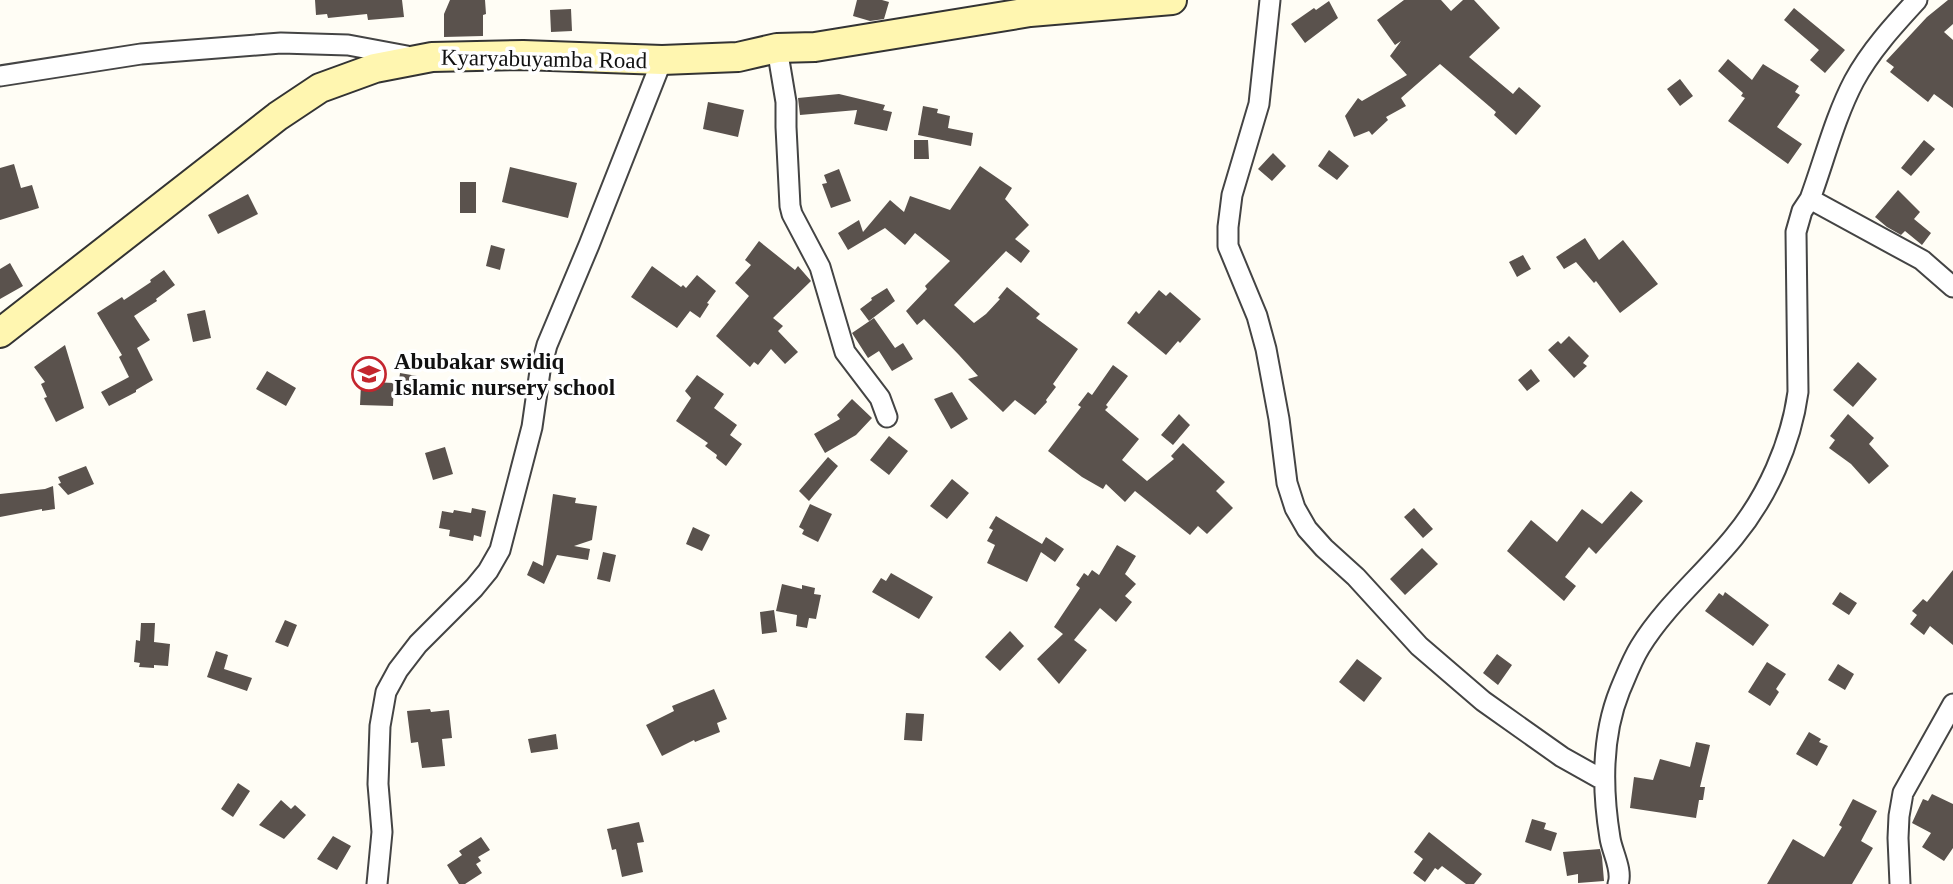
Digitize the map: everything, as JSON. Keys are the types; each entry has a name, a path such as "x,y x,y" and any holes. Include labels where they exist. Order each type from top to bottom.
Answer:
{"street":[{"name":"Kyaryabuyamba Road","path":"0,332 278,116 320,88 375,68 432,57 523,55 662,60 738,57 777,48 815,47 1030,12 1172,0"},
{"path":"1270,0 1259,104 1232,195 1228,246 1257,316 1266,349 1287,483 1295,508 1307,529 1324,548 1356,577 1419,646 1483,701 1562,757 1603,780"},
{"path":"1618,884 1620,877 1610,840 1603,780 1607,738 1619,693 1640,647 1666,613 1735,536 1761,497 1787,442 1796,411 1798,392 1796,232 1802,211 1810,199 1853,83 1866,60 1917,0"},
{"path":"0,76 141,54 281,43 348,45 398,56 432,57"},
{"path":"777,48 786,102 792,214 820,267 845,352 880,398 887,417"},
{"path":"377,884 382,832 378,784 380,726 386,692 398,670 418,644 474,588 500,550 532,427 540,371 547,345 662,60"},
{"path":"1810,199 1922,260 1953,287"},
{"path":"1900,884 1898,838 1903,793 1953,704"}],"building":[{"path":"315,0 402,0 404,17 368,20 367,14 328,18 327,14 316,15"},
{"path":"450,0 485,0 483,36 444,37 444,14"},
{"path":"857,0 889,2 884,19 870,21 853,16"},
{"path":"1404,0 1441,0 1451,11 1463,0 1474,0 1500,28 1469,57 1513,94 1519,87 1541,106 1516,135 1494,115 1496,112 1440,64 1401,98 1406,106 1386,117 1388,120 1372,135 1369,131 1354,137 1345,116 1358,98 1362,101 1407,75 1390,56 1401,41 1395,45 1377,20"},
{"path":"1948,0 1953,0 1953,24 1944,32 1953,40 1953,108 1934,94 1928,102 1890,72 1894,67 1886,61 1927,17"},
{"path":"1329,1 1338,18 1305,43 1291,24"},
{"path":"1794,8 1845,50 1825,73 1810,60 1819,50 1784,20"},
{"path":"571,9 572,31 551,32 550,10"},
{"path":"1728,59 1752,80 1763,64 1799,86 1795,92 1800,95 1777,127 1802,144 1788,164 1728,121 1745,98 1741,96 1743,93 1718,71"},
{"path":"1680,79 1693,96 1680,106 1667,89"},
{"path":"839,94 885,105 883,110 892,112 887,131 854,124 857,110 800,115 798,98"},
{"path":"708,102 744,110 738,137 703,129"},
{"path":"923,106 938,109 937,113 950,116 948,128 973,133 971,146 918,135"},
{"path":"914,140 928,140 929,159 914,159"},
{"path":"1924,140 1935,149 1911,176 1901,168"},
{"path":"1329,150 1349,166 1337,180 1318,166"},
{"path":"1273,153 1286,166 1272,181 1258,169"},
{"path":"14,164 21,188 32,185 39,208 0,220 0,168"},
{"path":"980,166 1012,188 1005,199 1029,225 1015,239 1030,251 1021,263 1006,251 954,305 974,323 1000,299 998,298 1007,287 1040,314 1036,318 1078,349 1053,384 1056,387 1047,402 1035,415 1015,400 1003,412 968,379 978,376 959,355 924,319 917,325 906,311 927,289 925,286 950,261 915,233 905,245 885,228 848,250 838,233 859,220 863,232 890,200 904,212 910,196 950,210"},
{"path":"510,167 577,183 568,218 502,202"},
{"path":"839,169 851,201 831,208 822,184 827,183 824,175"},
{"path":"460,182 476,182 476,213 460,213"},
{"path":"1898,190 1920,212 1914,219 1931,233 1922,245 1905,231 1901,235 1875,217"},
{"path":"248,194 258,214 218,234 208,215"},
{"path":"1585,238 1599,260 1623,240 1658,284 1620,313 1596,281 1594,283 1576,262 1564,269 1556,257"},
{"path":"759,241 795,270 798,266 811,281 773,318 783,326 778,331 798,352 785,364 771,349 758,365 754,362 750,367 716,336 749,296 735,283 751,265 745,260"},
{"path":"491,245 505,249 500,270 486,266"},
{"path":"1523,255 1531,269 1517,277 1509,262"},
{"path":"10,263 23,286 0,299 0,269"},
{"path":"652,266 681,287 683,285 686,288 697,275 716,291 700,318 690,311 677,328 631,297"},
{"path":"164,270 175,285 134,316 150,340 137,348 153,380 109,406 101,392 129,377 119,357 122,355 97,313 122,297 124,300"},
{"path":"887,288 895,301 869,321 860,309"},
{"path":"1159,290 1166,296 1170,292 1201,319 1166,355 1127,323 1136,311 1139,314"},
{"path":"205,310 211,338 193,342 187,314"},
{"path":"874,318 895,348 903,343 913,359 892,371 879,351 868,358 852,333"},
{"path":"1569,336 1589,356 1583,363 1587,366 1574,378 1548,350 1558,341 1561,344"},
{"path":"65,345 84,408 56,422 44,398 47,397 41,384 45,382 34,367"},
{"path":"1858,362 1877,379 1853,407 1833,390"},
{"path":"1113,365 1128,376 1105,410 1139,439 1122,460 1147,481 1174,459 1171,456 1183,443 1225,482 1216,491 1233,508 1207,534 1198,526 1190,535 1135,491 1125,502 1106,484 1103,489 1048,451 1081,407 1078,405 1088,392 1092,395"},
{"path":"1531,369 1540,381 1527,391 1518,380"},
{"path":"267,371 296,388 286,406 256,389"},
{"path":"400,373 417,376 413,397 397,394"},
{"path":"697,375 724,394 714,408 737,425 730,435 742,444 726,466 705,446 708,443 676,421 691,398 685,391"},
{"path":"371,382 394,383 393,406 360,405 361,384 371,385"},
{"path":"952,392 968,419 951,429 934,399"},
{"path":"852,399 872,418 856,435 825,453 814,434 840,419 837,415"},
{"path":"1179,414 1190,425 1173,445 1161,435"},
{"path":"1848,414 1874,438 1869,444 1889,466 1869,484 1851,464 1829,448 1835,440 1830,436"},
{"path":"889,436 908,451 889,475 870,460"},
{"path":"445,447 453,474 433,480 425,453"},
{"path":"828,457 838,466 809,501 799,491"},
{"path":"86,466 94,484 68,495 58,484 61,483 58,477"},
{"path":"952,479 969,493 947,519 930,506"},
{"path":"53,486 55,509 0,517 0,494"},
{"path":"1631,491 1643,501 1596,554 1589,547 1565,577 1576,586 1564,601 1507,551 1531,520 1557,542 1582,509 1602,524"},
{"path":"553,494 576,498 575,503 597,506 592,540 574,546 590,549 588,560 557,555 544,584 527,575 533,561 543,566"},
{"path":"810,504 832,514 818,542 802,534 804,530 799,527"},
{"path":"472,508 486,511 481,537 474,535 473,541 449,536 450,530 439,528 442,511 471,513"},
{"path":"1414,508 1433,529 1423,538 1404,517"},
{"path":"996,516 1042,544 1046,537 1064,549 1055,562 1041,552 1027,582 987,563 995,545 987,541 993,530 989,528"},
{"path":"693,527 710,535 702,551 686,544"},
{"path":"1117,545 1136,556 1125,574 1136,584 1125,596 1132,602 1116,622 1100,608 1074,640 1087,650 1059,684 1037,659 1063,634 1054,627 1080,588 1076,585 1084,573 1088,576 1092,570 1099,575"},
{"path":"1422,548 1438,564 1405,595 1390,579"},
{"path":"603,552 616,555 610,582 597,579"},
{"path":"1953,570 1953,645 1930,626 1924,635 1910,624 1917,615 1912,611 1923,599 1927,602"},
{"path":"891,573 933,597 919,619 872,592 881,578 886,581"},
{"path":"782,584 802,589 802,585 815,588 814,594 821,595 816,619 809,618 807,628 796,626 797,615 776,611"},
{"path":"1725,592 1769,625 1753,646 1705,611 1719,593 1723,596"},
{"path":"1840,592 1857,603 1849,615 1832,604"},
{"path":"774,610 777,632 762,634 760,612"},
{"path":"285,620 297,625 288,647 275,642"},
{"path":"141,623 155,623 154,642 170,644 168,666 139,667 140,663 134,662 136,640 140,641"},
{"path":"1010,631 1024,646 1000,671 985,657"},
{"path":"216,651 228,655 224,669 252,678 247,691 207,677"},
{"path":"1497,654 1512,665 1498,685 1483,673"},
{"path":"1357,659 1382,678 1364,702 1339,682"},
{"path":"1767,662 1786,674 1776,689 1779,692 1770,706 1748,692"},
{"path":"1838,664 1854,674 1845,690 1828,680"},
{"path":"714,689 727,719 717,723 720,732 695,742 694,740 662,756 646,725 674,711 672,706"},
{"path":"430,709 431,712 449,710 452,738 442,739 445,766 422,768 418,742 411,743 407,711"},
{"path":"906,713 924,714 922,741 904,740"},
{"path":"1809,732 1821,739 1819,742 1828,746 1817,766 1796,754"},
{"path":"556,734 558,749 531,753 528,739"},
{"path":"1696,742 1710,745 1700,787 1705,787 1703,800 1699,800 1696,818 1630,808 1634,777 1653,780 1660,759 1690,767"},
{"path":"238,783 250,791 233,817 221,809"},
{"path":"1932,794 1953,804 1953,848 1944,861 1922,847 1931,833 1912,823 1923,799 1928,801"},
{"path":"1853,799 1877,811 1861,841 1873,848 1852,884 1767,884 1793,839 1824,857 1842,827 1839,825"},
{"path":"281,800 291,809 295,805 306,815 284,839 259,825"},
{"path":"1532,819 1546,823 1544,829 1557,833 1551,851 1525,842"},
{"path":"639,822 644,842 637,843 643,872 622,877 616,849 612,850 607,829"},
{"path":"1429,832 1482,874 1474,884 1466,884 1442,866 1438,870 1435,868 1425,882 1413,873 1423,859 1414,852"},
{"path":"333,836 351,846 337,870 317,859"},
{"path":"481,837 490,850 478,857 481,861 476,864 482,873 465,884 459,884 447,865 462,855 459,851"},
{"path":"1600,849 1604,881 1578,883 1578,874 1567,876 1563,852"}],"place":[{"name":"Abubakar swidiq Islamic nursery school","path":"369,374"}]}
